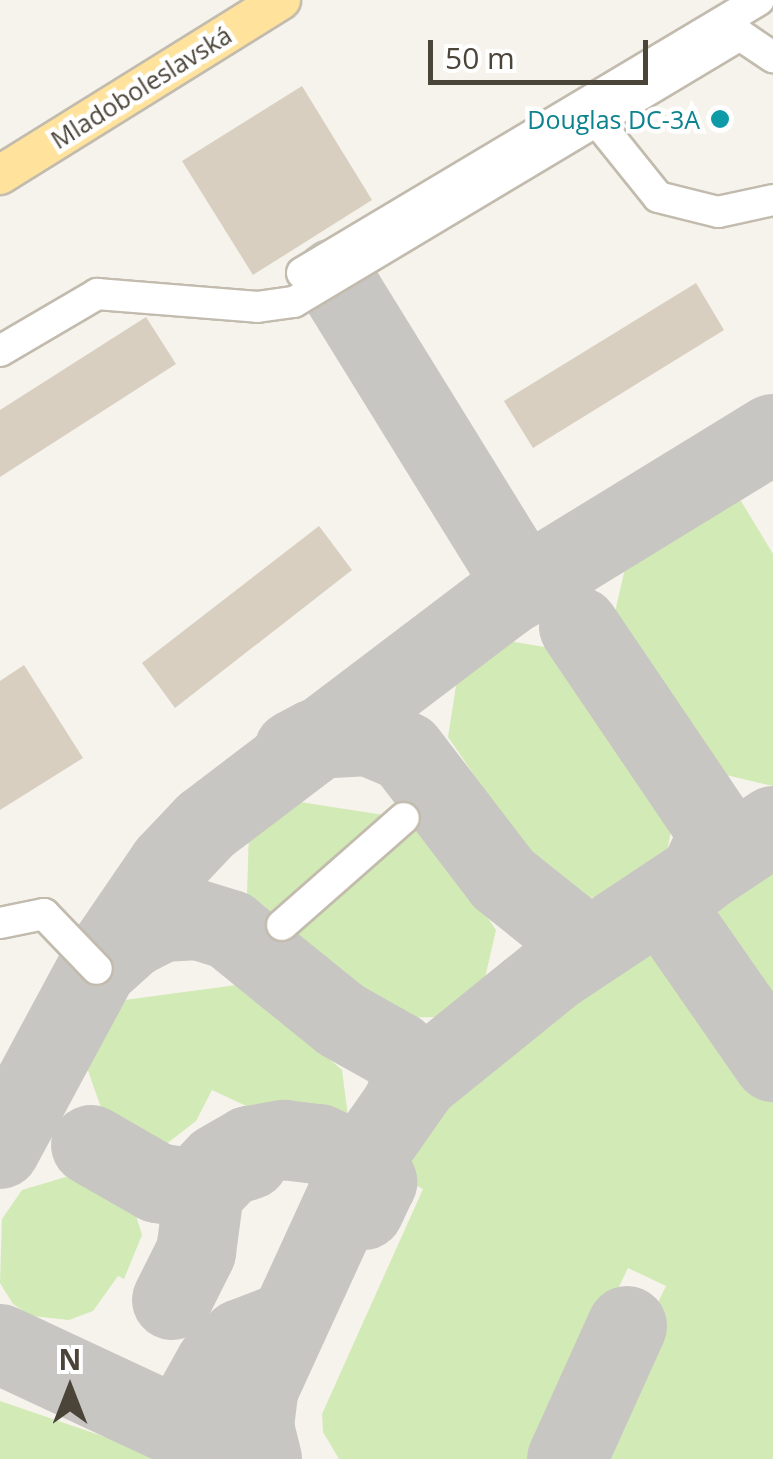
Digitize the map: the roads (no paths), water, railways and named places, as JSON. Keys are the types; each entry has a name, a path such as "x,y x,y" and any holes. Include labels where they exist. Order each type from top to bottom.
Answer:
{"main road":[{"name":"Mladoboleslavská","path":"0,175 282,0"}],"lane":[{"path":"302,273 759,0"},
{"path":"0,351 97,294 257,307 294,302 740,35 769,44"},
{"path":"596,121 658,198 718,212 773,200"},
{"path":"282,925 404,818"},
{"path":"0,922 44,914 97,969"}],"place":[{"name":"Douglas DC-3A","path":"720,119"}]}
